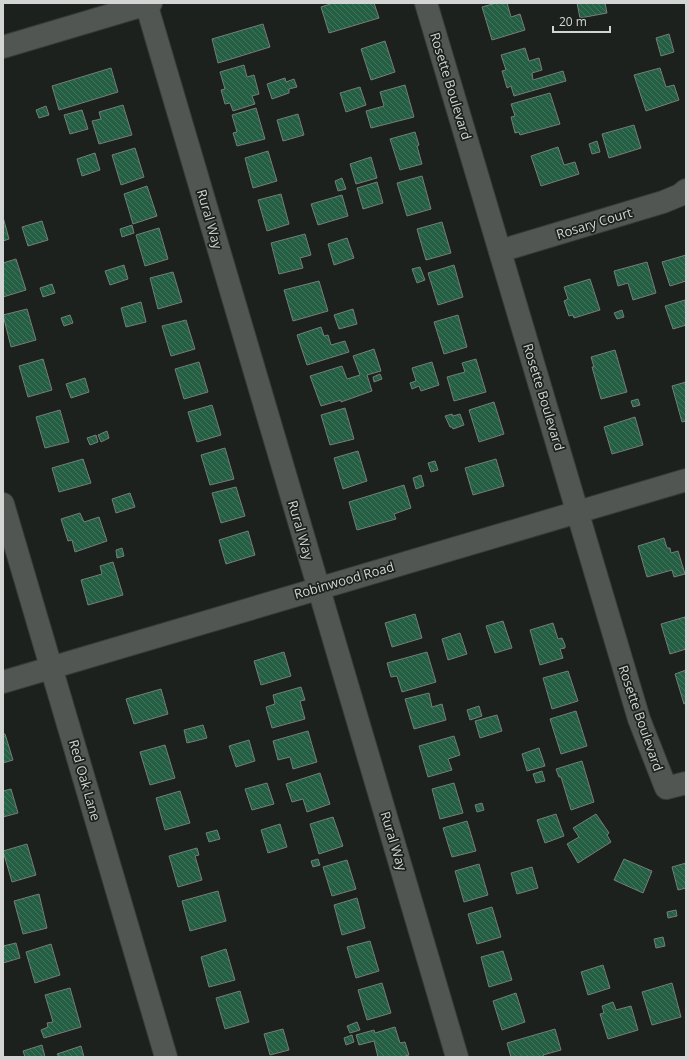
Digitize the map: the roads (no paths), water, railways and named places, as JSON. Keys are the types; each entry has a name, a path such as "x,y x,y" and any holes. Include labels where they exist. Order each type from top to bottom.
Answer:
{"street":[{"path":"3,47 148,3"},
{"name":"Rural Way","path":"148,3 318,588 457,1057"},
{"name":"Rosette Boulevard","path":"426,3 638,718 676,786"},
{"name":"Rosary Court","path":"500,251 663,202 680,195 686,190"},
{"name":"Robinwood Road","path":"3,682 686,480"},
{"name":"Red Oak Lane","path":"3,504 166,1057"}]}
